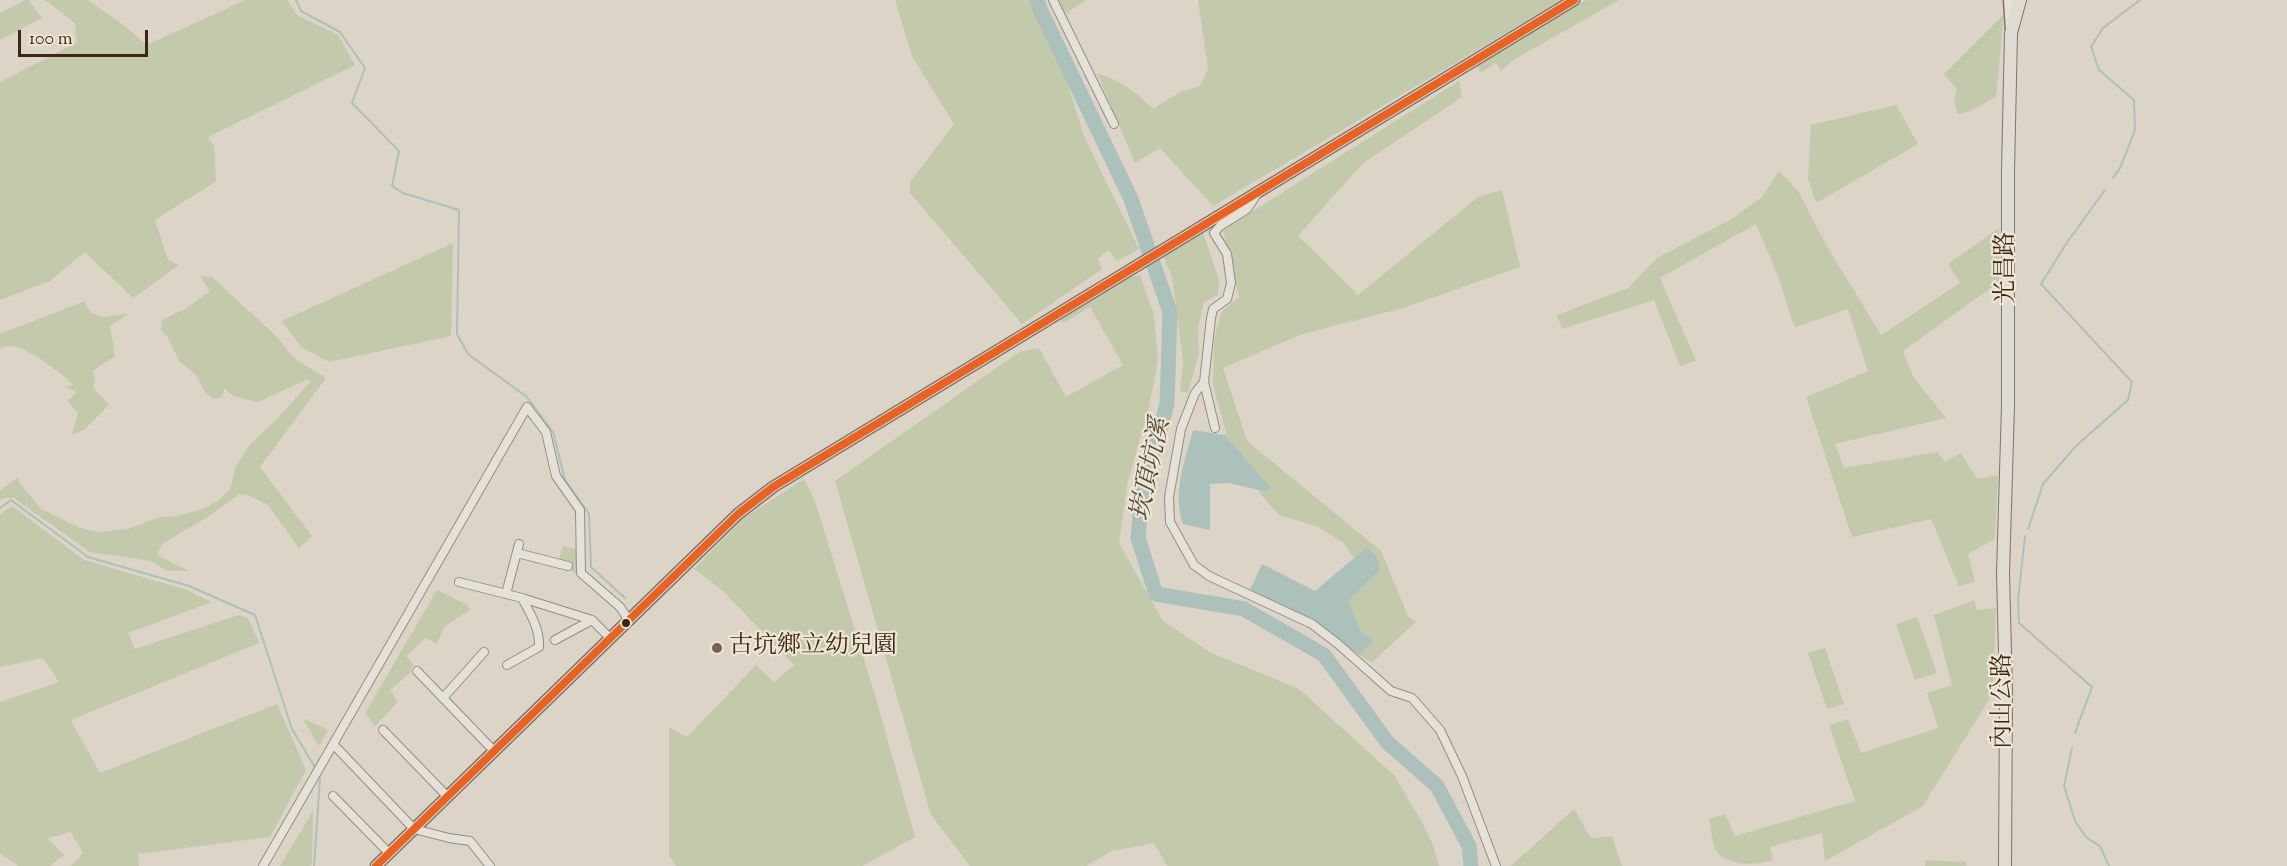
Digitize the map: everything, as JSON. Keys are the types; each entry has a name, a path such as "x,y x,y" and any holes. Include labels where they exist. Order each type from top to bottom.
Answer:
{"main road":[{"path":"376,866 628,619 738,514 773,487 1574,0"},
{"path":"2009,0 2011,33"},
{"name":"光昌路","path":"2004,536 2008,406 2011,33 2020,0"},
{"name":"內山公路","path":"2004,536 2005,866"}],"street":[{"path":"1053,0 1114,124"},
{"path":"1215,428 1204,382 1211,318 1214,309 1227,299 1231,283 1227,254 1214,233 1220,226 1247,209 1257,193"},
{"path":"1204,382 1195,393 1181,429 1168,497 1170,522 1194,565 1209,576 1312,624 1391,691 1412,698 1440,730 1462,776 1496,866"},
{"path":"263,866 527,407 546,432 556,476 580,510 581,573 620,607 628,619"},
{"path":"506,594 519,544"},
{"path":"517,553 568,566"},
{"path":"459,582 522,598 592,620 610,638"},
{"path":"507,665 539,647 534,621 522,598"},
{"path":"555,640 592,620"},
{"path":"443,698 484,652"},
{"path":"417,671 493,750"},
{"path":"383,729 447,796"},
{"path":"333,744 414,829 470,841 490,866"},
{"path":"333,796 389,853"}],"green space":[{"path":"28,0 42,18 0,40 0,13"},
{"path":"45,0 87,0 121,23 147,45 245,0 287,0 297,15 338,35 355,65 208,137 214,146 216,181 155,220 168,260 179,265 133,298 85,252 50,281 0,300 0,82 76,43 75,23"},
{"path":"895,0 1034,0 1060,59 1084,136 1139,249 1117,261 1108,250 1098,259 1102,269 1022,324 910,193 910,182 954,124 912,56"},
{"path":"1058,0 1086,0 1065,14"},
{"path":"1198,0 1562,0 1213,206 1160,148 1135,163 1097,73 1127,87 1153,109 1180,92 1200,86 1208,69"},
{"path":"1586,0 1619,0 1515,59 1501,71 1496,63 1480,73 1476,60"},
{"path":"2004,14 1996,97 1971,111 1958,114 1954,102 1957,89 1944,74"},
{"path":"1459,81 1462,97 1363,163 1298,236 1358,295 1478,197 1502,190 1520,267 1403,308 1302,334 1223,368 1247,441 1381,551 1408,616 1416,622 1372,662 1359,655 1374,640 1361,632 1347,601 1370,580 1366,548 1354,558 1344,543 1316,526 1279,515 1258,491 1267,492 1271,488 1225,435 1213,385 1214,339 1222,311 1239,297 1223,230"},
{"path":"1896,105 1918,144 1816,203 1808,179 1811,125"},
{"path":"1779,171 1798,191 1827,246 1881,335 1960,283 1948,264 1999,228 1999,282 1903,351 1914,378 1946,418 1835,444 1844,468 1938,452 1944,462 1961,453 1977,479 1998,475 1995,539 1968,554 1975,582 1959,586 1931,519 1852,537 1806,397 1868,371 1848,309 1796,327 1756,224 1660,278 1696,361 1680,366 1654,300 1562,329 1557,315 1628,288 1657,258 1730,220 1762,197"},
{"path":"1202,229 1219,280 1218,295 1204,302 1198,328 1199,354 1188,393 1180,391 1183,360 1172,277 1163,256"},
{"path":"453,243 451,336 329,362 301,347 282,321"},
{"path":"1140,275 1154,315 1158,360 1148,413 1128,480 1119,543 1163,621 1209,652 1299,689 1395,776 1424,826 1439,866 1167,866 1154,843 1112,851 1086,866 970,866 931,815 835,481 1019,352 1039,348 1066,397 1123,365 1090,307 1063,323 1058,317 1118,281"},
{"path":"200,276 212,277 275,335 294,358 326,378 260,467 312,536 299,548 267,504 240,494 206,518 162,544 157,555 189,571 167,571 151,561 90,552 14,498 0,500 0,490 17,478 41,509 80,528 100,532 128,529 160,517 177,516 203,509 219,500 231,487 235,468 250,444 274,422 311,381 306,380 258,402 234,396 224,388 223,397 213,399 205,392 196,375 179,361 167,336 161,330 162,320 185,309 210,291"},
{"path":"85,301 90,313 103,317 130,313 110,326 115,356 93,371 95,378 93,387 109,405 85,429 72,435 78,413 67,401 77,392 66,387 73,385 52,367 24,350 9,346 0,349 0,334"},
{"path":"804,479 815,501 875,695 915,837 862,866 676,866 669,855 669,727 687,737 756,665 774,682 794,665 722,590 694,569 744,518"},
{"path":"12,506 84,560 184,589 212,602 128,633 135,649 239,615 249,619 259,643 71,720 100,773 277,704 306,770 270,837 138,854 139,866 71,866 83,853 71,832 48,838 64,855 50,866 19,866 0,854 0,702 59,682 43,658 0,667 0,514"},
{"path":"563,546 577,549 578,574 572,572 570,561 559,559"},
{"path":"437,590 467,605 470,610 444,627 437,644 426,638 406,656 413,664 410,673 390,690 398,702 375,726 365,713"},
{"path":"1974,600 1977,610 1996,608 1993,689 1987,703 1923,806 1825,861 1822,833 1770,847 1773,860 1766,862 1744,864 1722,857 1717,852 1709,819 1725,814 1735,836 1855,801 1829,725 1848,719 1861,753 1938,728 1927,693 1952,685 1934,615"},
{"path":"1917,617 1937,673 1915,680 1896,624"},
{"path":"1825,648 1844,704 1827,709 1808,653"},
{"path":"302,718 328,730 319,746"},
{"path":"1574,809 1591,838 1612,836 1622,866 1511,866"},
{"path":"313,811 312,864 309,866 280,866"},
{"path":"1925,860 1967,862 1966,866 1925,866"}],"water":[{"path":"1193,430 1225,435 1271,488 1267,492 1229,483 1210,484 1210,530 1183,524 1180,512 1179,489"},
{"path":"1366,548 1376,555 1380,570 1348,601 1361,632 1374,640 1359,655 1325,629 1250,590 1262,564 1315,591"}],"waterway":[{"path":"296,0 301,11 340,32 365,68 352,103 399,151 392,186 403,193 459,210 457,334 468,354 527,397 553,432 565,480 589,514 591,567 625,598"},
{"name":"崁頂坑溪","path":"1037,0 1131,199 1170,312 1167,404 1142,494 1138,538 1156,594 1244,609 1324,655 1387,742 1437,786 1469,846 1471,866"},
{"path":"2113,178 2120,168 2135,130 2134,100 2099,70 2091,47 2103,28 2140,0"},
{"path":"2028,529 2043,484 2076,446 2128,400 2132,382 2041,284 2068,241 2105,190"},
{"path":"0,508 11,500 88,557 189,586 255,615 292,729 316,769"},
{"path":"2025,536 2018,600 2019,623 2092,687 2075,733"},
{"path":"2072,748 2064,786 2075,821 2087,838 2100,846 2109,866"},
{"path":"314,866 320,778 318,774"}],"transit line":[{"path":"376,866 738,514 773,487 1574,0"}],"place":[{"name":"古坑鄉立幼兒園","path":"717,648"}]}
